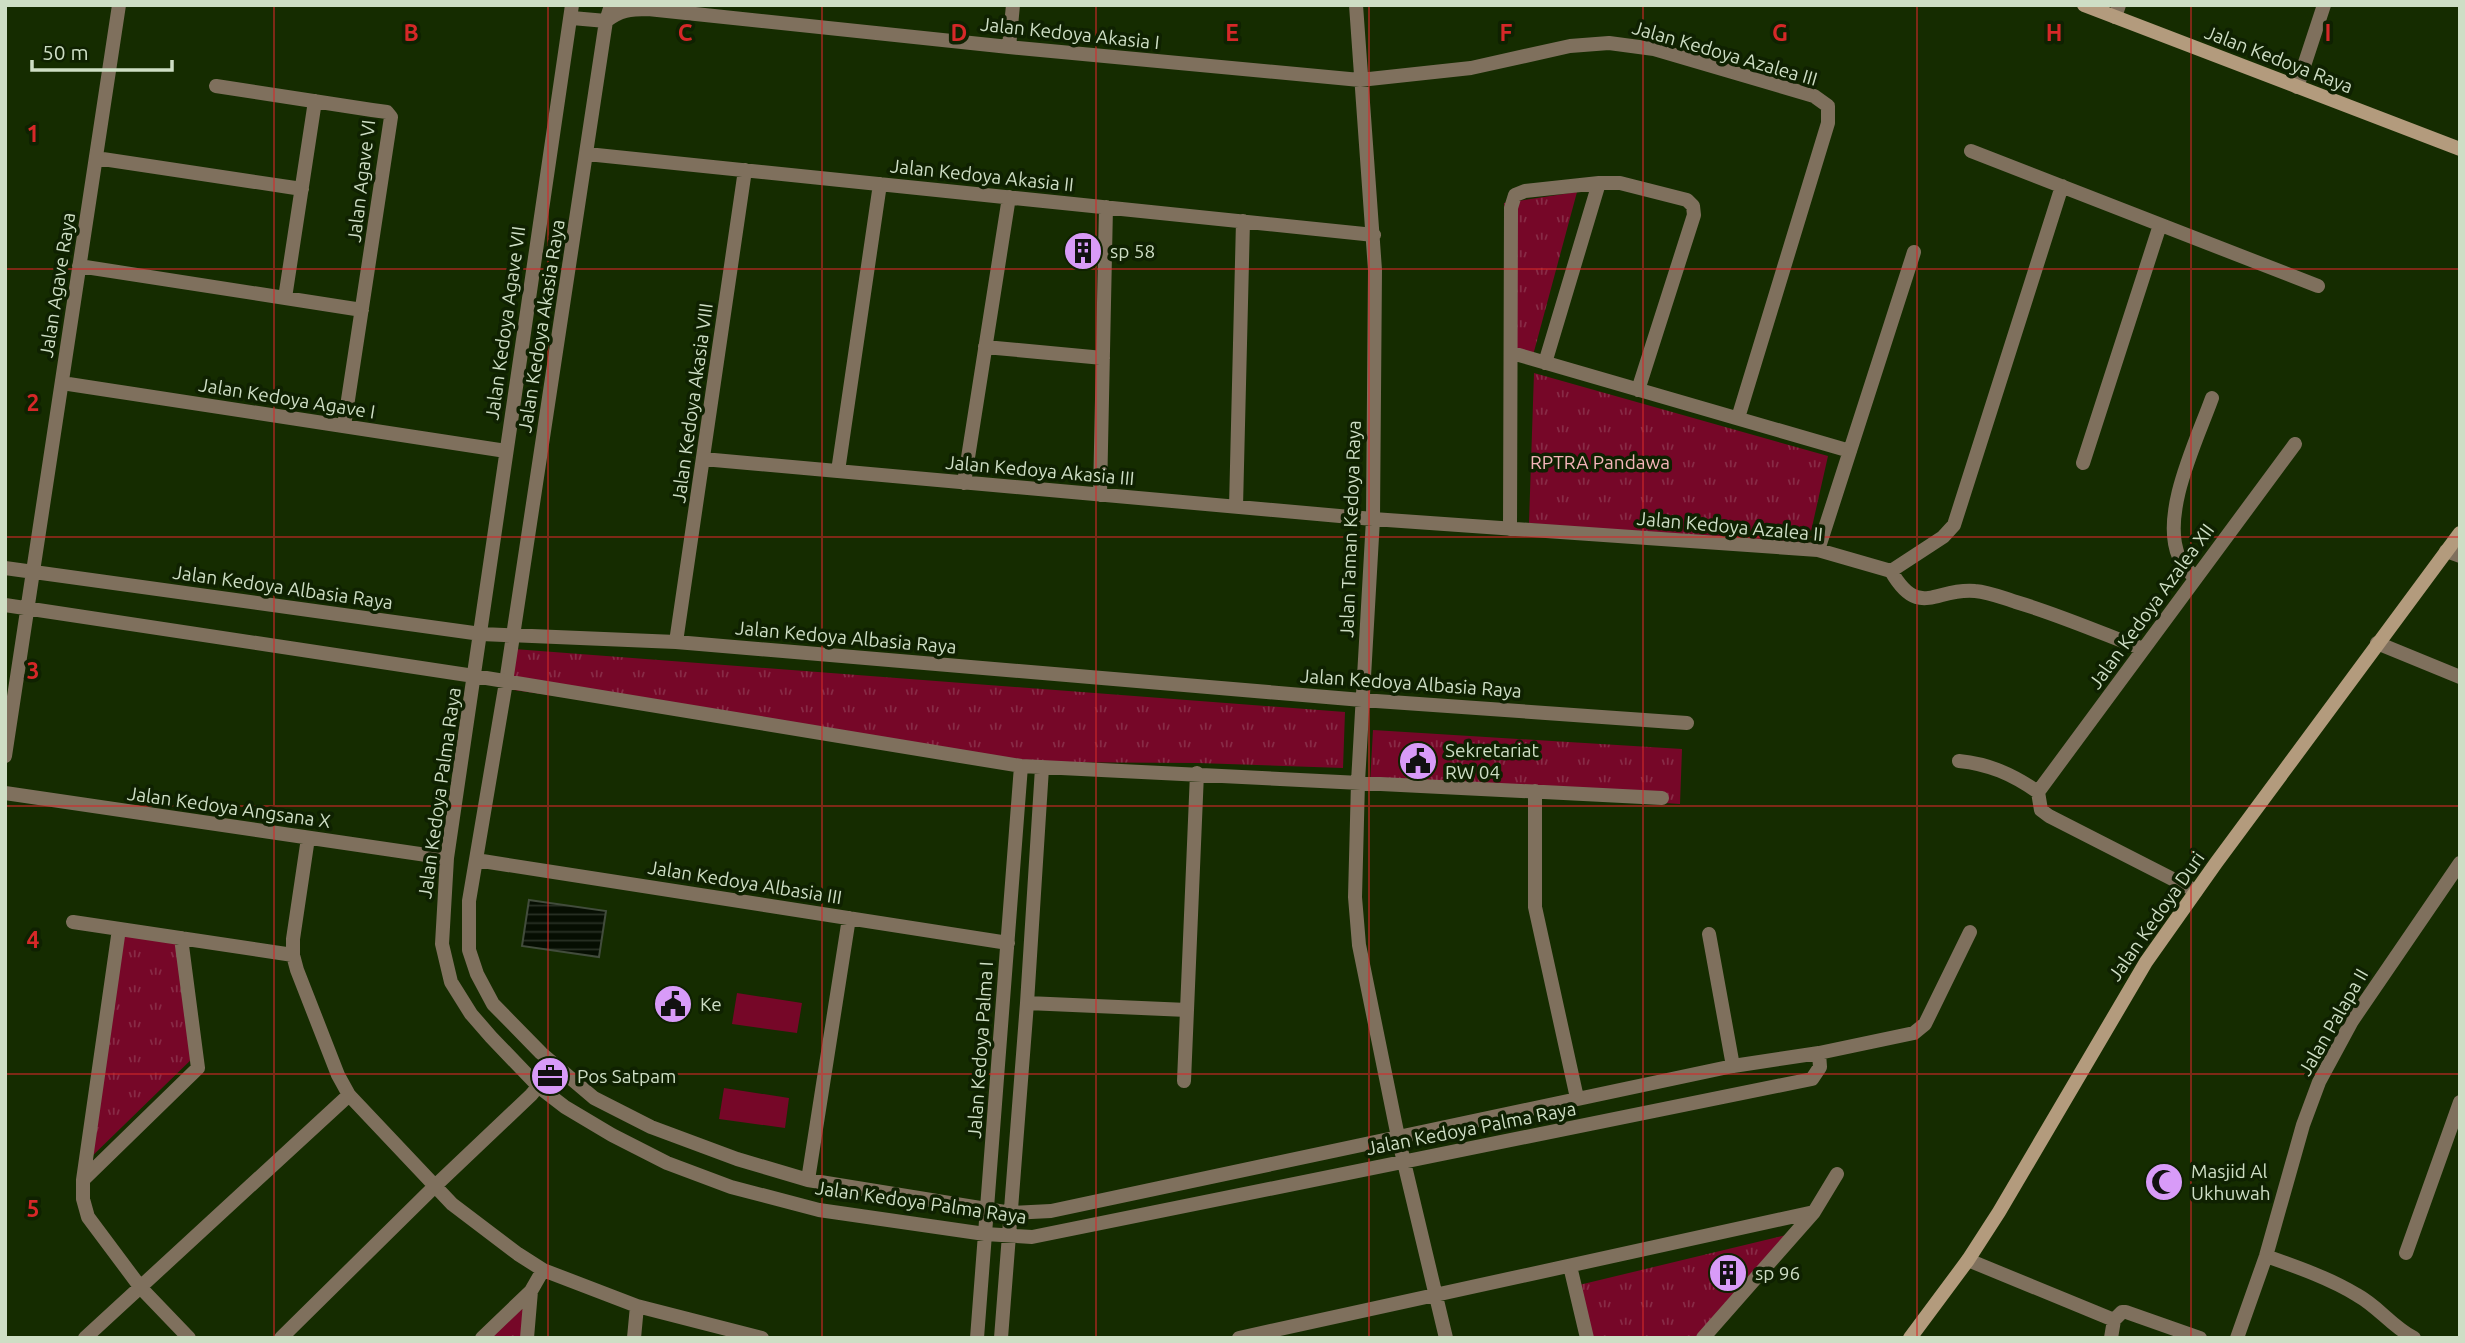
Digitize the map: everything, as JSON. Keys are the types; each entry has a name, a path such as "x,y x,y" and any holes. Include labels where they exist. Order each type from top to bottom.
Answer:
{"street":[{"name":"Jalan Agave Raya","path":"5,755 119,5"},
{"name":"Jalan Kedoya Akasia Raya","path":"513,636 606,21 611,5"},
{"path":"1009,47 1013,5"},
{"name":"Jalan Taman Kedoya Raya","path":"1356,5 1374,235 1373,519 1354,897 1359,945 1398,1137 1446,1338"},
{"name":"Jalan Kedoya Raya","path":"2084,5 2117,11 2297,87 2460,149"},
{"path":"2297,87 2323,5"},
{"name":"Jalan Kedoya Akasia I","path":"572,11 606,21 616,13 628,9 648,9 1360,80"},
{"name":"Jalan Kedoya Agave VII","path":"481,634 565,43 572,11"},
{"name":"Jalan Kedoya Azalea III","path":"1360,80 1471,68 1570,46 1609,43 1654,49 1814,96 1828,106 1828,122 1738,418"},
{"name":"Jalan Agave VI","path":"216,86 387,113 391,117 344,426"},
{"path":"285,298 315,101"},
{"path":"1971,151 2318,286"},
{"name":"Jalan Kedoya Akasia II","path":"587,154 1374,235"},
{"path":"96,158 302,189"},
{"name":"Jalan Kedoya Akasia VIII","path":"676,642 745,170"},
{"path":"1510,529 1511,208 1515,195 1525,191 1599,183 1642,187 1687,200 1693,206 1694,215 1637,390"},
{"path":"1545,363 1599,183"},
{"path":"838,471 880,184"},
{"path":"2062,187 1954,525 1943,537 1891,571 1901,589 1912,595 1934,599 1963,591 1988,594 2036,608 2143,649"},
{"path":"964,483 1009,197"},
{"path":"1100,495 1106,207"},
{"path":"1236,507 1242,221"},
{"path":"2083,463 2160,225"},
{"path":"1818,550 1914,251"},
{"path":"79,267 362,310"},
{"path":"985,347 1103,358"},
{"path":"1512,353 1850,451"},
{"name":"Jalan Kedoya Agave I","path":"62,383 506,451"},
{"path":"2195,579 2179,557 2174,535 2176,507 2212,398"},
{"name":"Jalan Kedoya Azalea XII","path":"2038,792 2295,443"},
{"name":"Jalan Kedoya Akasia III","path":"703,459 1373,519"},
{"name":"Jalan Kedoya Azalea II","path":"1373,519 1818,550 1891,571"},
{"name":"Jalan Kedoya Duri","path":"1910,1338 1968,1260 2031,1159 2123,998 2196,891 2377,643 2453,553 2460,533"},
{"name":"Jalan Kedoya Albasia Raya","path":"5,568 481,634 676,642 1362,700 1687,723"},
{"path":"5,605 474,676 1021,766 1662,798"},
{"name":"Jalan Kedoya Palma Raya","path":"481,634 447,858 442,944 452,982 471,1014 539,1087 565,1107 667,1163 731,1187 819,1210 1009,1237 1055,1234 1812,1079 1820,1067 1819,1053"},
{"name":"Jalan Kedoya Palma Raya","path":"513,636 469,901 469,950 477,974 493,1004 558,1069 594,1098 651,1127 737,1159 808,1180 1011,1213 1051,1211 1733,1066 1868,1044 1914,1033 1925,1024 1970,932"},
{"path":"2377,643 2460,677"},
{"path":"1958,761 1997,769 2017,778 2038,792 2041,810 2049,816 2196,891"},
{"name":"Jalan Kedoya Palma I","path":"976,1338 1021,766"},
{"path":"1001,1338 1042,768"},
{"path":"1184,1081 1197,773"},
{"path":"1535,791 1535,907 1577,1098"},
{"name":"Jalan Kedoya Angsana X","path":"5,793 447,858"},
{"path":"307,838 293,955 338,1075 349,1096 453,1204 518,1254 543,1269 637,1306 739,1336 762,1338"},
{"name":"Jalan Kedoya Albasia III","path":"476,860 1007,943"},
{"name":"Jalan Palapa II","path":"2236,1338 2266,1256 2302,1125 2319,1082 2341,1040 2380,978 2460,863"},
{"path":"808,1180 849,918"},
{"path":"73,922 293,955"},
{"path":"119,929 83,1180 83,1199 88,1216 141,1288 189,1338"},
{"path":"1709,934 1733,1066"},
{"path":"83,1180 198,1068 181,939"},
{"path":"1027,1003 1187,1010"},
{"path":"281,1338 539,1087 543,1075 551,1069 558,1069"},
{"path":"85,1338 349,1096"},
{"path":"2406,1253 2460,1102"},
{"path":"1703,1338 1814,1212 1837,1174"},
{"path":"1240,1338 1309,1330 1436,1296 1814,1212"},
{"path":"2266,1256 2359,1295 2397,1329 2414,1338"},
{"path":"1968,1260 2114,1320"},
{"path":"1570,1266 1587,1338"},
{"path":"482,1338 531,1291 543,1269"},
{"path":"527,1338 531,1291"},
{"path":"634,1338 637,1306"},
{"path":"2112,1338 2114,1320 2122,1312 2200,1338"}],"green space":[{"path":"1577,192 1532,359 1515,352 1504,203"},
{"name":"RPTRA Pandawa","path":"1534,373 1828,456 1807,549 1529,523"},
{"path":"514,649 1345,712 1343,768 1198,763 1024,762 507,689"},
{"path":"1373,730 1682,749 1680,804 1370,784"},
{"path":"124,935 176,944 199,1052 85,1163"},
{"path":"737,993 802,1003 797,1033 732,1024"},
{"path":"724,1088 789,1098 785,1128 719,1119"},
{"path":"1799,1232 1704,1338 1592,1338 1579,1285"},
{"path":"526,1302 523,1338 491,1338"}],"shaded area":[{"path":"529,900 606,911 599,957 522,946"}],"place":[{"name":"sp 58","path":"1083,251"},
{"name":"Sekretariat RW 04","path":"1418,761"},
{"name":"Ke","path":"673,1004"},
{"name":"Pos Satpam","path":"550,1076"},
{"name":"Masjid Al Ukhuwah","path":"2164,1182"},
{"name":"sp 96","path":"1728,1273"}]}
